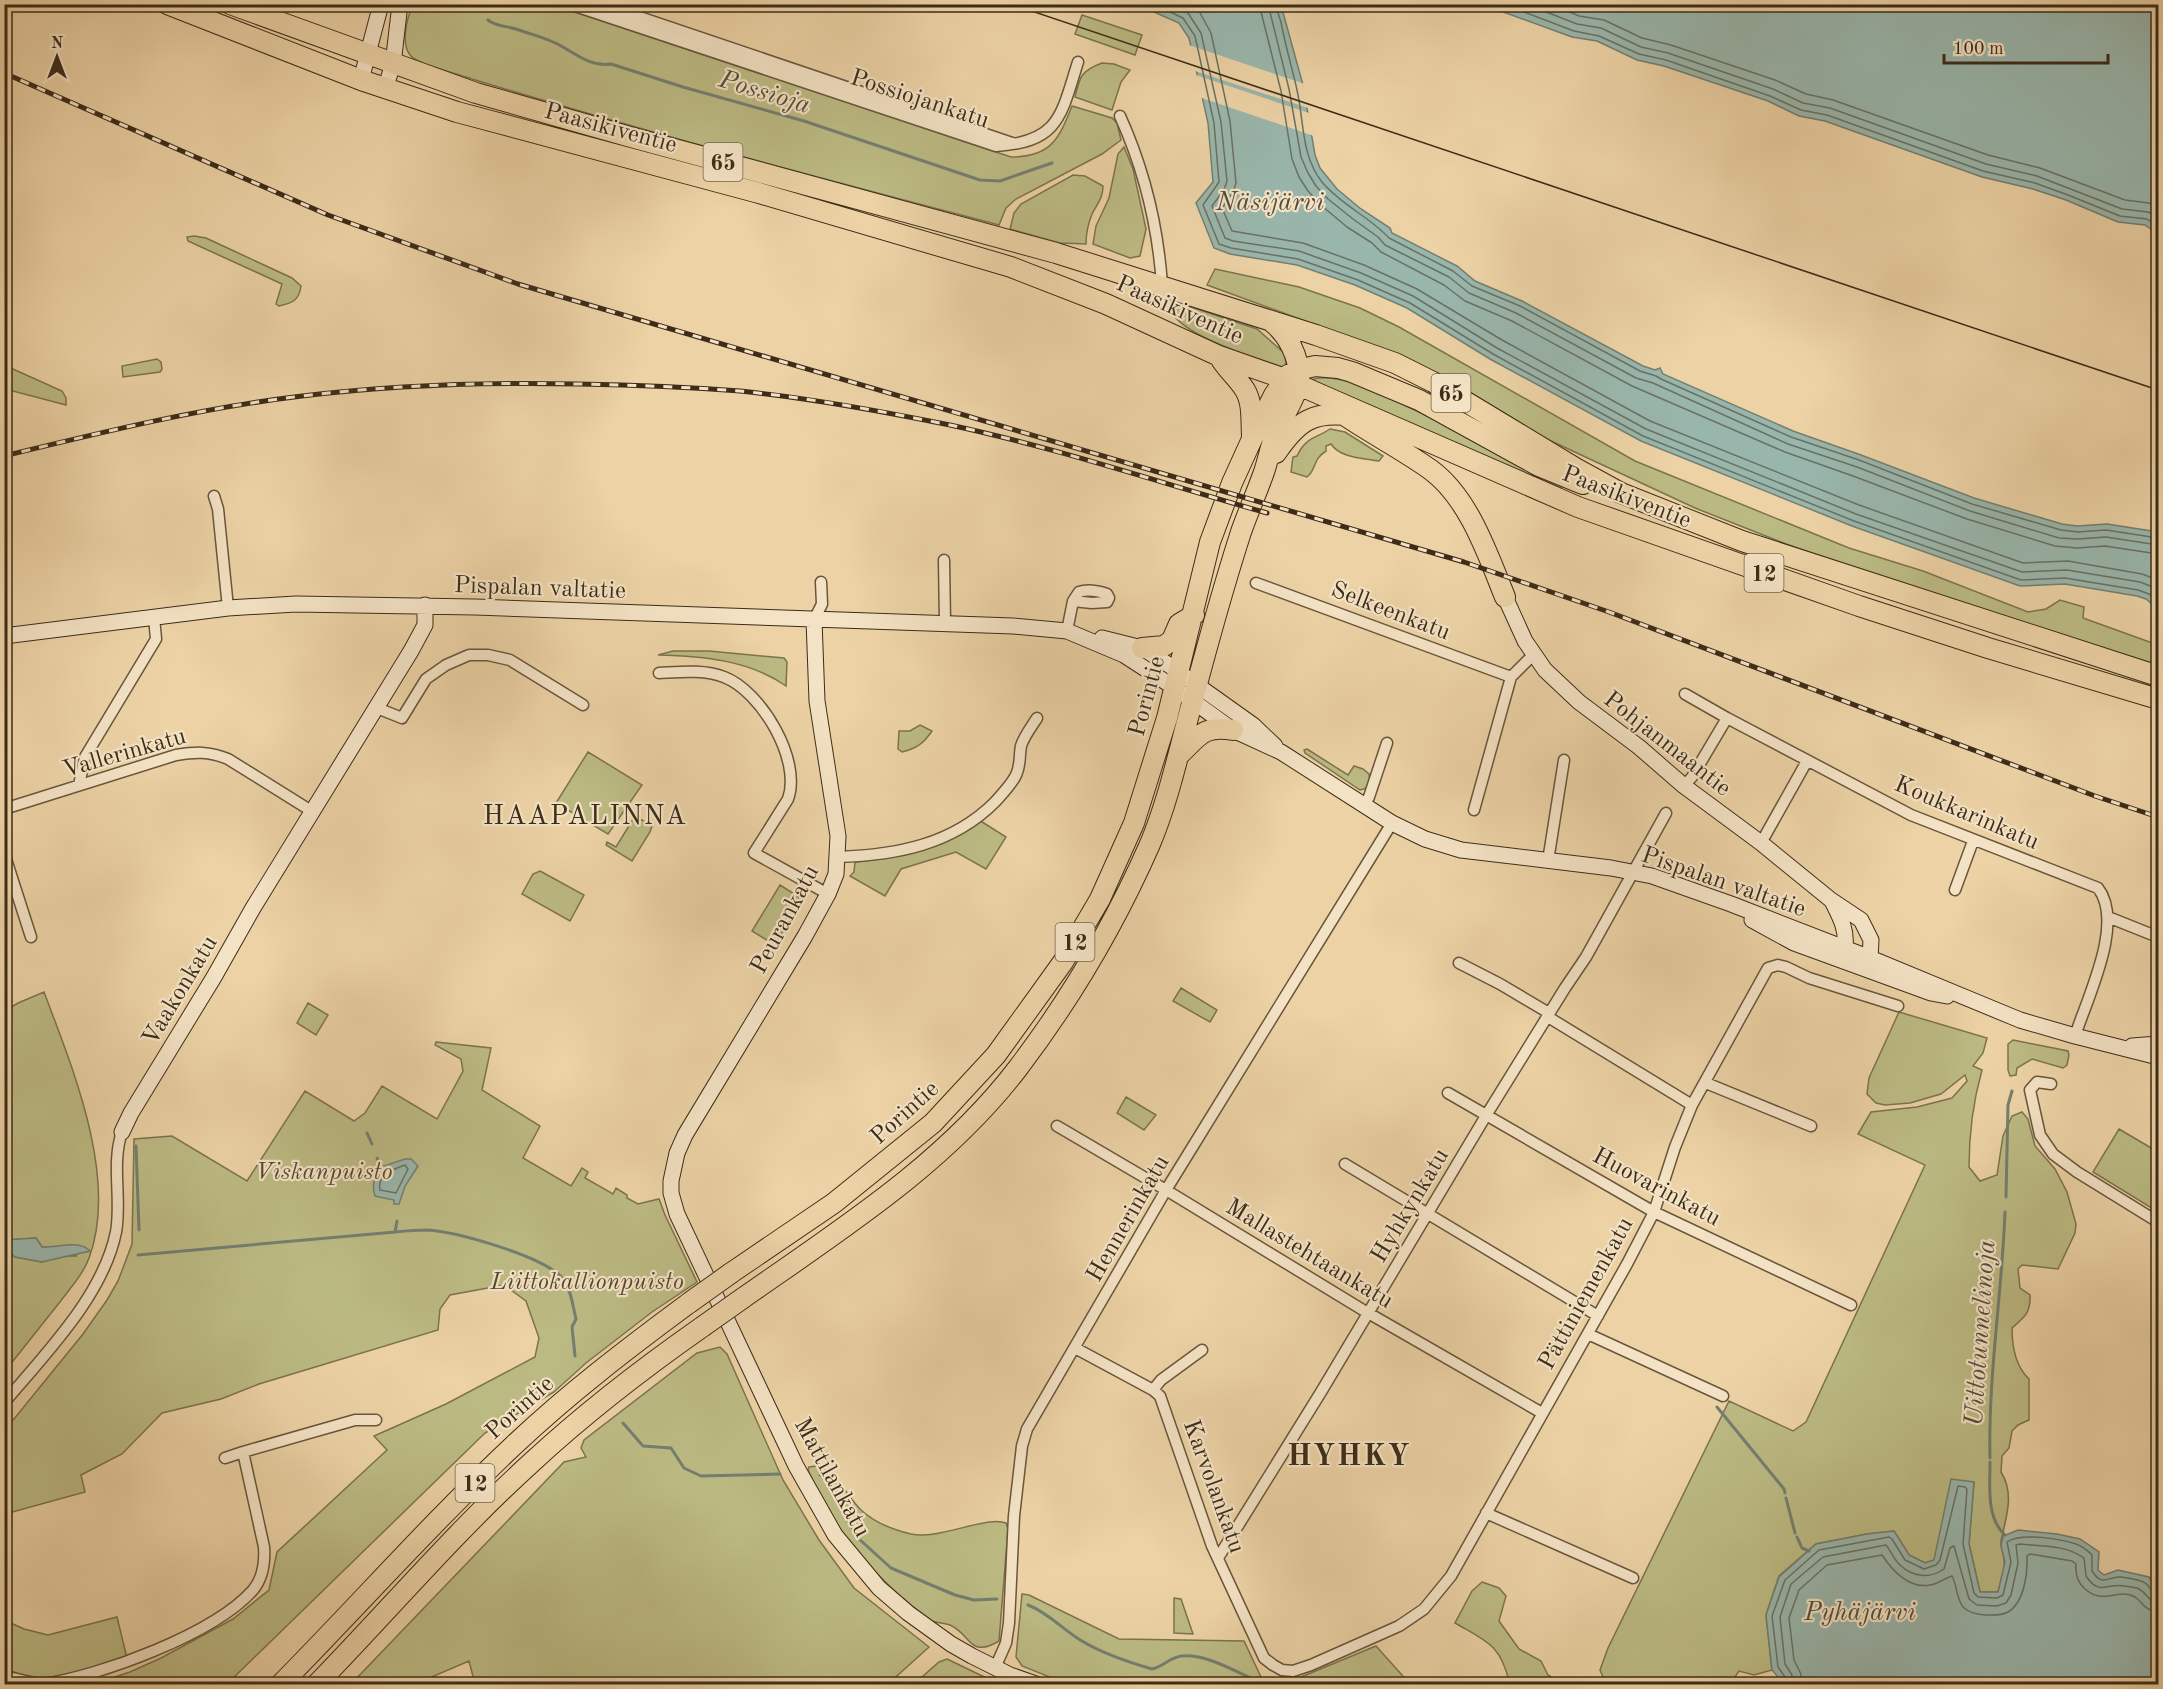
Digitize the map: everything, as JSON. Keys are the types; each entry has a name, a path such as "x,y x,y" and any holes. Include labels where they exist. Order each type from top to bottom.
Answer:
{"highway":[{"name":"Paasikiventie","path":"167,4 385,89 457,112 759,193 1011,267 1106,304 1219,356 1294,378 1327,399 1578,507 1977,645 2158,699"},
{"name":"Paasikiventie","path":"230,4 476,93 1056,252 1268,319 1395,363 1433,382 1577,470 1621,493 1742,541 2158,676"},
{"path":"1265,469 1294,378 1297,360 1283,331 1268,319"},
{"path":"1219,356 1246,391 1251,408 1252,439"},
{"name":"12","path":"1294,378 1316,366 1352,372 1419,400 1539,466 1576,482 1621,493"},
{"name":"Porintie","path":"281,1684 513,1445 629,1346 834,1203 893,1157 940,1116 996,1055 1063,962 1100,899 1134,823 1152,770 1177,680 1210,542 1232,483 1274,395 1294,378"},
{"path":"1327,399 1344,415 1432,471 1445,484 1476,528 1505,597"},
{"name":"12","path":"1265,469 1291,432 1305,420 1324,414 1380,420"},
{"name":"Porintie","path":"316,1684 470,1523 530,1464 645,1367 906,1181 953,1138 1016,1071 1062,1009 1100,946 1151,842 1179,755 1232,562 1265,469"},
{"path":"1142,648 1164,646 1172,640 1179,624 1194,615"},
{"path":"1179,755 1204,731 1211,728 1233,730"}],"main road":[{"path":"362,80 381,4"},
{"path":"385,89 393,64 401,6"},
{"name":"Pohjanmaantie","path":"1505,597 1525,642 1545,670 1579,702 1639,747 1684,786 1761,843 1831,900 1861,920 1871,940 1870,958"},
{"name":"Pispalan valtatie","path":"4,636 228,608 297,604 425,605 945,623 1013,626 1104,638 1142,648 1233,730 1281,752 1392,823 1425,839 1453,848 1652,876 1930,981 1970,1000 2029,1023 2158,1057"},
{"name":"Vaakonkatu","path":"122,1132 130,1113 422,632 425,625 425,605"},
{"name":"Peurankatu","path":"676,1214 671,1193 676,1153 805,936 836,874 838,857 836,814 817,701 814,620"},
{"name":"Pispalan valtatie","path":"1071,632 1177,680"},
{"name":"Pispalan valtatie","path":"1195,694 1252,725 1281,752"},
{"name":"Pohjanmaantie","path":"1831,900 1844,927 1845,948"},
{"path":"1731,904 1754,922 1794,943 1931,993 1970,1000"},
{"path":"2117,1047 2158,1044"},
{"name":"Mattilankatu","path":"676,1214 796,1466 835,1535 879,1588 908,1612 958,1648 995,1668 1036,1684"}],"street":[{"name":"Possiojankatu","path":"569,4 996,146 1015,144"},
{"name":"Possiojankatu","path":"601,4 1015,144"},
{"path":"1015,144 1036,139 1053,125 1066,99 1078,62"},
{"path":"1120,116 1134,147 1156,229 1162,285"},
{"path":"214,496 218,509 228,608"},
{"path":"944,560 945,623"},
{"path":"814,620 822,604 821,582"},
{"name":"Selkeenkatu","path":"1256,583 1511,677"},
{"path":"1071,632 1073,601"},
{"path":"79,785 85,757 156,639 154,617"},
{"path":"1474,810 1511,677 1534,654"},
{"path":"377,708 402,718 426,679 446,665 469,655 488,655 510,660 583,705"},
{"path":"659,673 698,673 725,677 750,696 765,712 785,746 791,791 754,853 828,894"},
{"name":"Koukkarinkatu","path":"1685,694 1911,815 2098,888 2105,896 2108,916 2097,976 2075,1036"},
{"path":"838,857 879,855 922,846 956,832 971,822 985,812 1016,776 1022,744 1037,718"},
{"path":"1684,786 1692,777 1727,718"},
{"path":"1364,806 1387,743"},
{"name":"Vallerinkatu","path":"4,809 176,755 199,751 228,759 313,812"},
{"path":"1548,861 1564,760"},
{"path":"1761,843 1807,760"},
{"name":"Hyhkynkatu","path":"1218,1558 1322,1392 1486,1114 1586,957 1666,813"},
{"name":"Hennerinkatu","path":"995,1668 1006,1643 1009,1623 1014,1516 1022,1446 1036,1411 1166,1190 1392,823"},
{"path":"1955,891 1973,841"},
{"path":"4,853 31,937"},
{"path":"2108,916 2158,937"},
{"path":"1459,963 1500,984 1692,1105"},
{"name":"Pättiniemenkatu","path":"1282,1670 1293,1671 1311,1665 1383,1634 1412,1618 1436,1596 1451,1576 1654,1212 1675,1147 1692,1105 1768,968 1778,965 1786,967 1809,978 1898,1006"},
{"path":"2051,1084 2037,1082 2030,1090 2040,1135 2044,1143 2077,1172 2158,1222"},
{"path":"1706,1083 1811,1126"},
{"name":"Huovarinkatu","path":"1448,1093 1654,1212 1851,1305"},
{"name":"Mallastehtaankatu","path":"1057,1126 1368,1313 1542,1413"},
{"name":"Vaakonkatu","path":"4,1403 78,1312 105,1268 117,1222 118,1145 122,1132"},
{"path":"1345,1164 1598,1316"},
{"path":"1588,1334 1723,1396"},
{"path":"1075,1348 1153,1390 1161,1380 1202,1350"},
{"name":"Karvolankatu","path":"1153,1390 1160,1396 1212,1546 1264,1658 1282,1670"},
{"path":"225,1458 355,1420 376,1420"},
{"path":"4,1676 41,1684 56,1683 124,1663 206,1626 253,1590 261,1577 265,1562 243,1452"},
{"path":"1486,1513 1633,1578"}],"green space":[{"path":"413,5 554,5 1011,157 1036,154 1052,144 1063,128 1072,106 1112,118 1117,123 1121,140 1102,154 1016,199 1006,208 999,225 639,128 424,64 412,57 406,45 407,24"},
{"path":"1082,15 1142,35 1135,55 1075,34"},
{"path":"1102,63 1114,64 1130,70 1121,82 1112,110 1075,97 1082,75"},
{"path":"1124,147 1133,169 1146,229 1140,256 1130,258 1093,244 1096,226 1109,198 1118,154"},
{"path":"1073,175 1085,176 1103,186 1101,197 1089,222 1086,244 1060,243 1010,229 1014,213 1021,204"},
{"path":"187,237 206,238 292,278 301,286 299,295 291,302 279,306 276,304 282,284 188,241"},
{"path":"1215,269 1299,287 1360,308 1399,327 1635,461 1849,548 1923,571 2028,612 2046,609 2060,600 2084,607 2083,618 2158,645 2158,665 1858,570 1695,508 1549,440 1453,382 1401,356 1207,285"},
{"path":"1176,302 1257,329 1283,352 1286,366 1283,369 1279,368 1196,333 1175,316 1172,305"},
{"path":"157,359 161,362 160,372 123,377 122,366"},
{"path":"4,365 62,391 66,398 66,405 5,389"},
{"path":"1318,378 1333,378 1381,394 1443,422 1563,484 1561,488 1310,382"},
{"path":"1330,429 1345,432 1383,456 1379,461 1352,457 1335,449 1331,444 1326,446 1326,451 1307,477 1291,472 1293,457 1297,456 1307,442"},
{"path":"673,651 709,651 784,658 787,662 786,686 757,670 725,661 658,655"},
{"path":"920,725 932,731 926,739 916,747 902,752 898,749 899,731 910,731"},
{"path":"1307,749 1348,775 1354,766 1363,769 1369,774 1370,783 1367,788 1360,790 1305,753 1304,750"},
{"path":"588,752 642,785 608,834 556,803"},
{"path":"635,816 652,826 632,861 606,845 607,842 616,847"},
{"path":"979,820 1006,837 986,869 956,852 901,869 885,896 850,876 854,872 855,862 897,856 928,848 949,839"},
{"path":"540,871 584,895 570,921 522,894 533,874"},
{"path":"780,885 802,899 775,945 752,931"},
{"path":"1181,988 1217,1010 1210,1022 1173,1001"},
{"path":"44,992 67,1054 88,1123 99,1193 97,1227 83,1271 5,1371 5,1252 15,1257 42,1262 62,1256 77,1256 42,1247 36,1238 5,1240 5,1011"},
{"path":"308,1003 328,1015 316,1035 297,1023"},
{"path":"1899,1012 1987,1038 1983,1053 1973,1066 1982,1070 1972,1118 1969,1167 1980,1181 1997,1175 2003,1136 2012,1116 2022,1112 2028,1119 2035,1146 2055,1169 2067,1192 2076,1224 2075,1233 2058,1269 2022,1265 2018,1269 2020,1288 2030,1295 2030,1301 2026,1314 2012,1328 2012,1335 2017,1362 2029,1379 2029,1420 2012,1431 2009,1448 2002,1456 2001,1472 2008,1489 2008,1497 2001,1543 2004,1568 1998,1592 1980,1592 1969,1544 1974,1482 1934,1560 1925,1563 1909,1555 1894,1531 1816,1544 1779,1576 1766,1615 1772,1670 1754,1675 1739,1671 1730,1684 1606,1684 1600,1670 1608,1648 1729,1401 1793,1431 1806,1422 1925,1165 1858,1134 1871,1112 1917,1107 1952,1098 1967,1081 1965,1075 1941,1094 1910,1103 1885,1105 1876,1103 1867,1094 1869,1078"},
{"path":"2013,1040 2068,1051 2067,1065 2063,1068 2032,1059 2017,1068 2016,1075 2010,1076 2008,1044"},
{"path":"436,1042 491,1048 482,1090 540,1126 523,1158 571,1186 582,1168 588,1172 585,1178 613,1194 616,1188 638,1204 659,1199 697,1282 652,1312 586,1363 554,1392 485,1433 227,1684 94,1684 130,1672 161,1658 233,1619 269,1590 277,1552 387,1450 374,1436 446,1404 535,1357 539,1338 526,1301 504,1285 450,1295 440,1309 438,1330 259,1384 221,1399 162,1413 122,1454 81,1475 85,1492 5,1514 5,1430 83,1334 107,1300 118,1281 132,1244 134,1139 172,1136 247,1181 305,1091 354,1121 365,1113 382,1086 437,1119 463,1071 461,1059 435,1045"},
{"path":"1126,1097 1156,1115 1144,1130 1117,1113"},
{"path":"2119,1129 2158,1152 2158,1212 2093,1172"},
{"path":"720,1347 727,1354 783,1480 819,1540 854,1588 929,1647 888,1684 475,1684 469,1661 415,1684 351,1684 564,1462 586,1457 581,1448 584,1440 697,1353"},
{"path":"816,1466 830,1473 866,1514 884,1525 911,1534 935,1534 987,1522 1006,1523 1008,1529 999,1641 989,1646 976,1646 957,1629 926,1617 898,1594 862,1557 831,1517 808,1470 809,1467"},
{"path":"1482,1582 1499,1588 1506,1596 1499,1621 1519,1649 1541,1661 1548,1675 1563,1684 1508,1684 1505,1669 1496,1651 1455,1623 1472,1591"},
{"path":"1022,1594 1029,1595 1119,1639 1244,1641 1262,1684 1067,1684 1022,1666 1016,1657"},
{"path":"1174,1598 1181,1599 1193,1634 1174,1633"},
{"path":"117,1617 127,1658 50,1679 28,1677 5,1669 4,1620 24,1629 48,1635"},
{"path":"1376,1646 1410,1684 1284,1684"},
{"path":"947,1659 999,1684 914,1684 939,1662"}],"water":[{"name":"Näsijärvi","path":"1144,5 1281,5 1303,85 1315,155 1320,168 1337,189 1361,209 1390,228 1392,233 1457,266 1475,281 1522,301 1643,366 1655,370 1660,368 1663,374 1793,431 1974,498 2062,524 2077,526 2107,524 2158,532 2158,609 2146,599 2137,596 2065,584 2020,586 1852,526 1641,441 1490,359 1407,308 1355,285 1297,265 1230,254 1214,248 1196,203 1213,182 1208,123 1189,38 1179,23"},
{"path":"1484,5 2158,5 2158,234 2145,225 2118,222 2033,189 1982,177 1825,121 1799,116 1768,101 1664,66 1637,60 1597,41 1572,37"},
{"path":"411,1159 418,1166 405,1186 399,1204 394,1204 394,1200 375,1196 375,1178 381,1167"},
{"path":"36,1238 42,1247 80,1245 90,1251 42,1262 15,1257 5,1252 5,1240"},
{"name":"Pyhäjärvi","path":"1951,1479 1974,1482 1969,1544 1980,1592 1998,1592 2005,1562 2001,1546 2003,1536 2018,1530 2080,1539 2099,1552 2098,1570 2104,1575 2118,1570 2149,1577 2158,1596 2158,1684 1775,1684 1779,1678 1772,1670 1766,1615 1779,1577 1816,1544 1894,1531 1909,1555 1925,1563 1934,1560"}],"pier":[{"path":"1186,44 1305,84 1308,108 1192,70"},
{"path":"1193,74 1309,113 1314,136 1199,97"}],"waterway":[{"name":"Possioja","path":"488,20 553,42 598,64 611,64 804,121 980,180 1000,181 1052,163"},
{"name":"Uittotunnelinoja","path":"2006,1197 2008,1105 2012,1091"},
{"path":"367,1133 372,1144"},
{"path":"136,1146 139,1230"},
{"path":"377,1158 381,1167"},
{"name":"Uittotunnelinoja","path":"1990,1458 1991,1396 2005,1212"},
{"path":"395,1232 397,1221"},
{"path":"138,1255 411,1231 427,1230 457,1235 495,1245 531,1259 562,1277 570,1294 576,1319 572,1327 575,1356"},
{"path":"1717,1407 1785,1493"},
{"path":"623,1423 643,1446 671,1448 684,1468 701,1476 780,1474"},
{"name":"Uittotunnelinoja","path":"1990,1462 1992,1511 1999,1528 2005,1535"},
{"path":"820,1475 834,1488 844,1514 858,1538 891,1568 955,1595 974,1600 997,1599"},
{"path":"1786,1498 1795,1533"},
{"path":"1797,1537 1802,1548 1809,1551"},
{"path":"1028,1605 1043,1612 1090,1646 1134,1664 1152,1669 1178,1657 1191,1656 1220,1664 1255,1680"}],"tram line":[{"path":"1011,4 2158,390"}],"railway":[{"path":"4,73 328,215 518,284 1464,562 1609,612 2095,796 2158,817"},
{"path":"4,456 189,414 336,392 474,384 659,386 793,397 950,425 1069,455 1267,513"}],"district":[{"name":"HAAPALINNA","path":"585,815"},
{"name":"HYHKY","path":"1349,1455"}],"park label":[{"name":"Viskanpuisto","path":"324,1171"},
{"name":"Liittokallionpuisto","path":"587,1281"}]}
